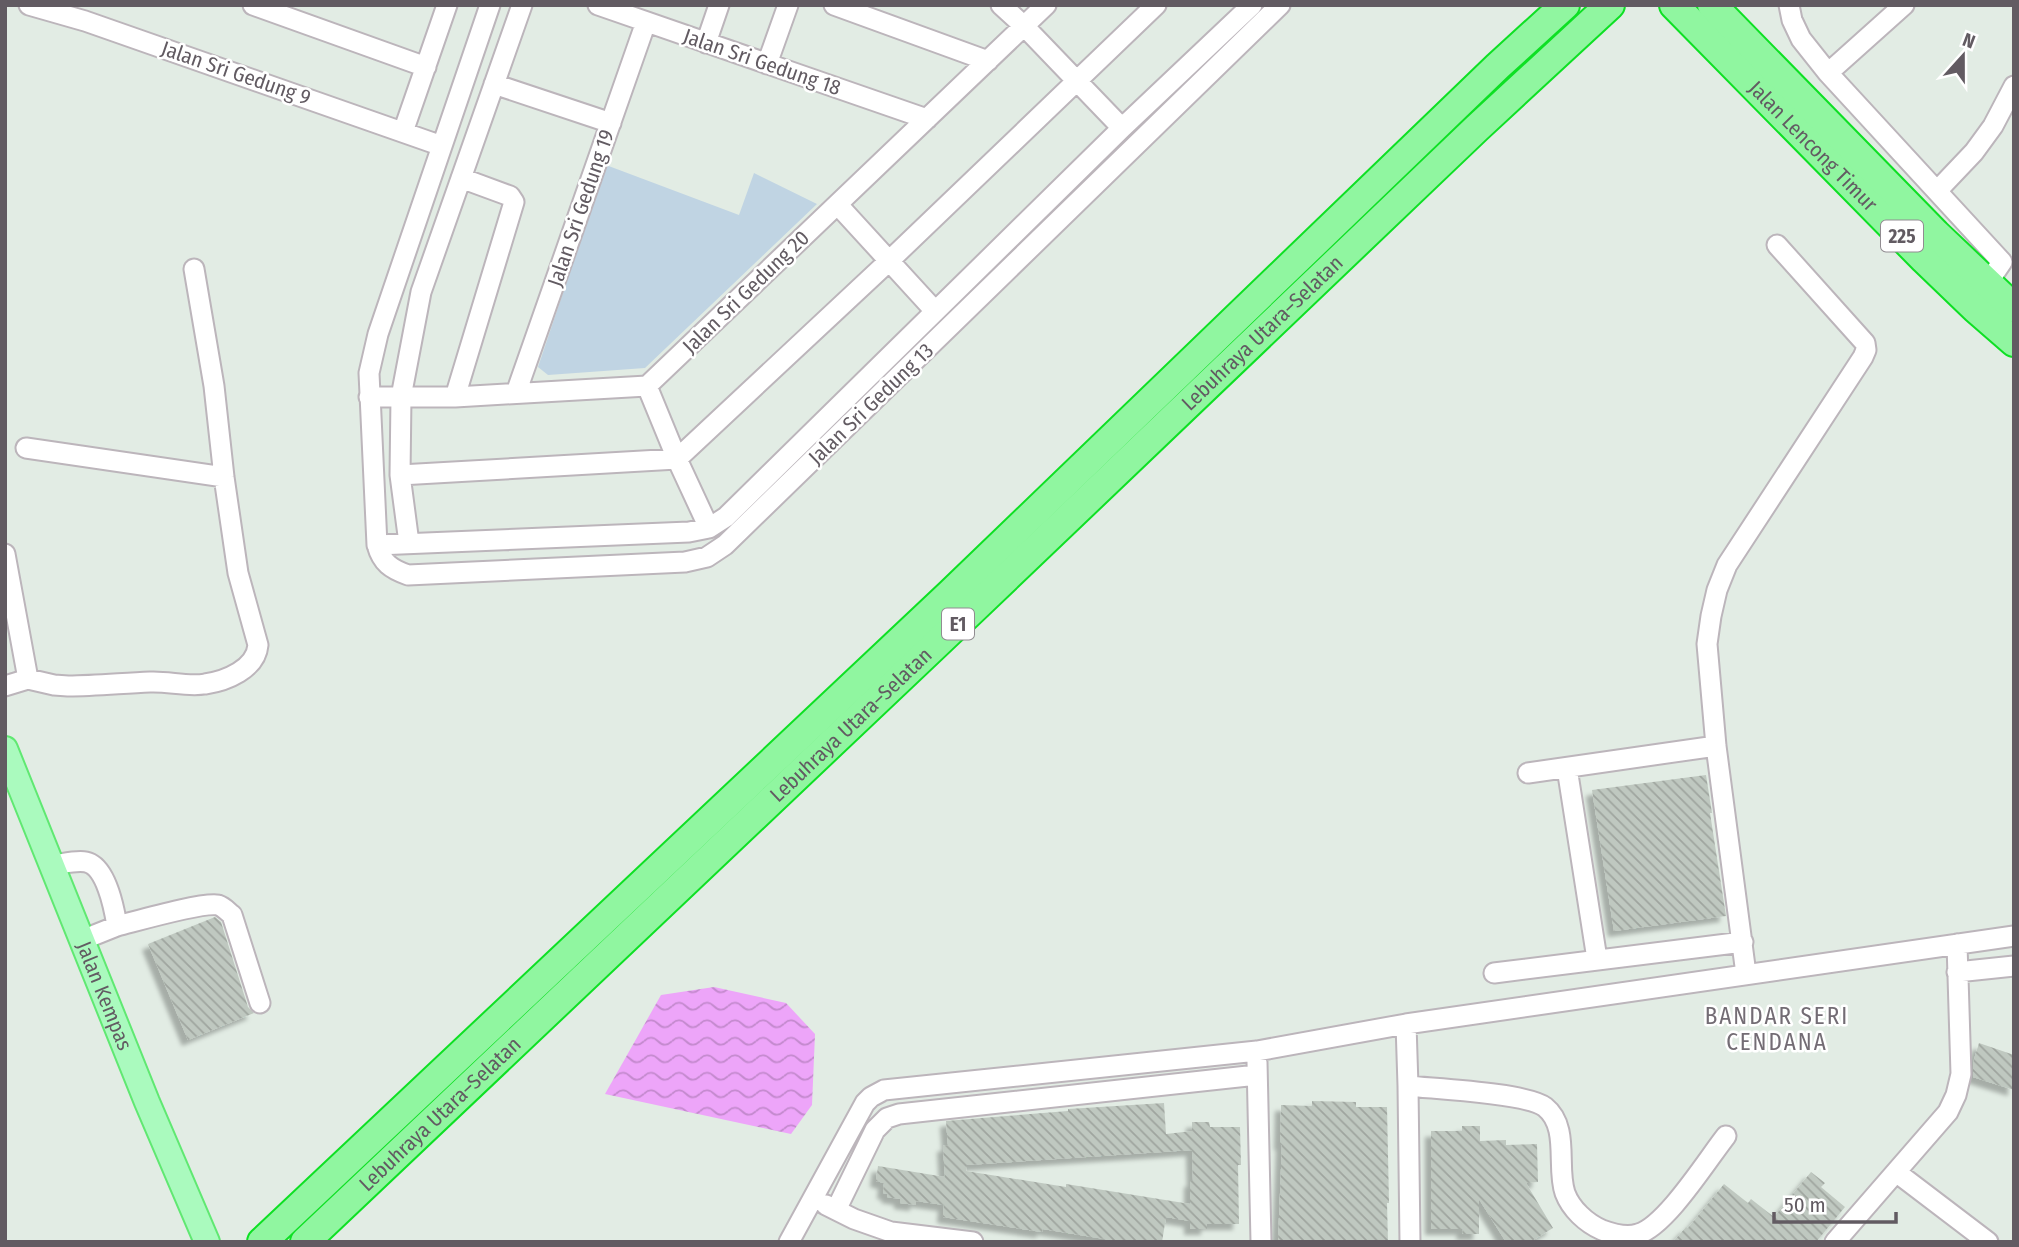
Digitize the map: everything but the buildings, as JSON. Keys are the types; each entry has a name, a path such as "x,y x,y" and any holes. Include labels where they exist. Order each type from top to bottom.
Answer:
{"highway":[{"name":"Lebuhraya Utara–Selatan","path":"265,1239 950,594 1498,66 1565,5"},
{"name":"Lebuhraya Utara–Selatan","path":"305,1242 1467,137 1610,5"},
{"name":"Jalan Lencong Timur","path":"1674,5 1802,117 2001,272 2014,308"},
{"name":"Jalan Lencong Timur","path":"1712,5 1802,117 1950,284 2014,342"}],"main road":[{"name":"Jalan Kempas","path":"5,749 147,1102 207,1242"}],"street":[{"name":"Jalan Sri Gedung 9","path":"29,5 85,13 442,146"},
{"path":"253,5 426,67"},
{"path":"369,397 454,397 647,386 709,528 689,532 377,545 369,397 369,373 373,352 491,5"},
{"path":"409,543 400,475 401,397 421,292 522,5"},
{"name":"Jalan Sri Gedung 18","path":"598,5 927,119"},
{"path":"706,43 719,5"},
{"path":"767,64 788,5"},
{"path":"834,5 988,61"},
{"path":"1001,5 1122,128"},
{"name":"Jalan Sri Gedung 20","path":"647,386 1046,5"},
{"path":"400,475 677,459 889,261 1156,5"},
{"name":"Jalan Sri Gedung 13","path":"709,528 726,517 1122,128 1252,5"},
{"name":"Jalan Sri Gedung 13","path":"377,545 386,564 408,575 684,562 707,557 726,545 1280,5"},
{"path":"1789,5 1792,20 1801,39 1828,73 1937,191 2001,272"},
{"path":"1828,73 1903,5"},
{"path":"403,132 426,67 441,7"},
{"name":"Jalan Sri Gedung 19","path":"516,393 646,22"},
{"path":"494,84 611,123"},
{"path":"1937,191 1974,152 1993,126 2014,86"},
{"path":"454,397 514,202 510,195 461,178"},
{"path":"838,205 934,311"},
{"path":"1746,974 1716,746 1707,644 1711,616 1727,565 1866,350 1865,343 1777,245"},
{"path":"5,686 28,679 68,686 155,682 204,684 228,677 254,661 258,645 238,573 214,386 194,270"},
{"path":"26,449 224,477"},
{"path":"5,554 28,679"},
{"path":"1528,773 1716,746"},
{"path":"1567,768 1597,959"},
{"path":"52,865 84,861 94,865 102,873 117,926"},
{"path":"82,940 117,926 215,904 232,915 260,1003"},
{"path":"789,1242 865,1103 884,1090 1257,1051 1406,1024 2014,936"},
{"path":"1494,973 1743,942"},
{"path":"1835,1242 1948,1112 1956,1095 1961,1074 1956,944"},
{"path":"1957,972 2014,966"},
{"path":"1406,1024 1410,1242"},
{"path":"1257,1051 1261,1242"},
{"path":"836,1210 875,1130 887,1118 899,1114 1257,1075"},
{"path":"1408,1086 1525,1098 1544,1106 1555,1119 1565,1192 1576,1212 1594,1227 1615,1235 1637,1235 1653,1226 1668,1212 1726,1136"},
{"path":"1896,1172 1988,1242"},
{"path":"812,1199 891,1232 973,1242"}],"shaded area":[{"path":"606,165 739,215 754,173 817,204 645,368 548,375 538,367"}],"water":[{"path":"714,987 786,1003 815,1034 812,1105 791,1134 605,1094 661,995"}],"district":[{"name":"BANDAR SERI CENDANA","path":"1777,1029"}]}
